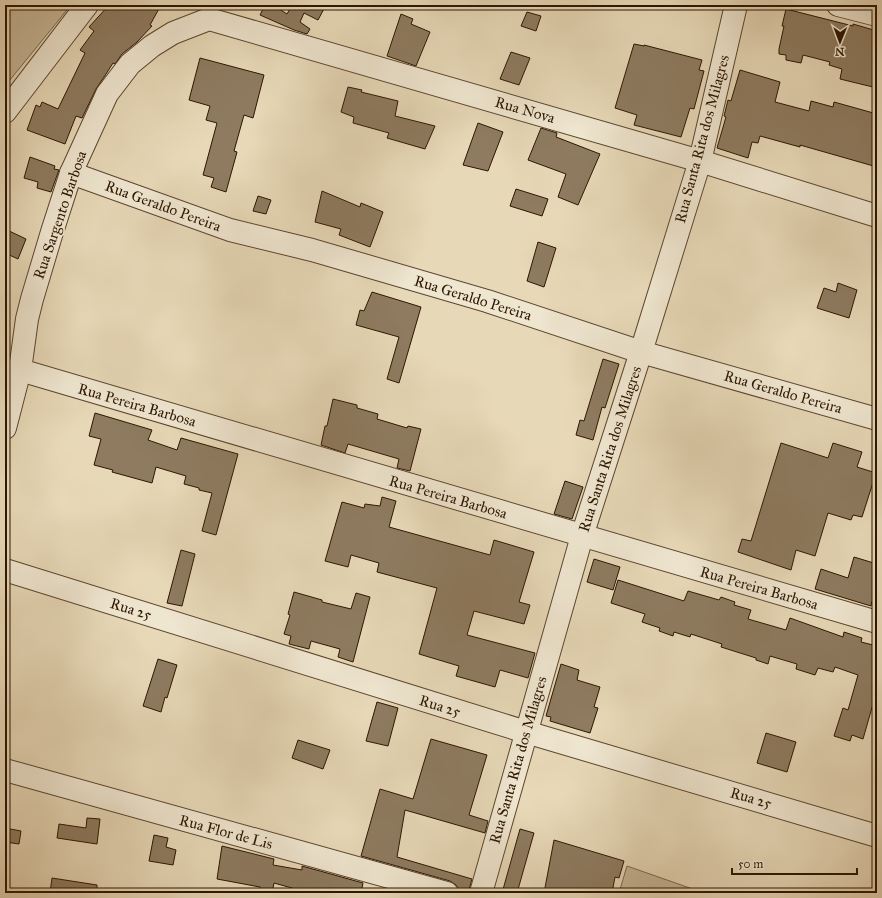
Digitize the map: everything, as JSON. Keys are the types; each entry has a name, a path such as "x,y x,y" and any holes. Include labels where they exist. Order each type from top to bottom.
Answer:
{"street":[{"path":"5,112 87,5"},
{"name":"Rua Santa Rita dos Milagres","path":"481,893 582,536 700,161 736,5"},
{"path":"838,5 877,15"},
{"name":"Rua Nova","path":"173,33 213,12 877,216"},
{"name":"Rua Sargento Barbosa","path":"5,428 20,370 32,299 71,173 107,94 117,79 130,64 152,46 173,33"},
{"name":"Rua Geraldo Pereira","path":"71,173 230,230 312,250 487,301 641,352 877,419"},
{"name":"Rua Pereira Barbosa","path":"20,370 877,622"},
{"name":"Rua 25","path":"5,570 526,732 877,836"},
{"name":"Rua Flor de Lis","path":"5,770 447,893"}],"shaded area":[{"path":"5,5 71,5 5,86"},
{"path":"627,866 704,893 619,893"}],"building":[{"path":"109,5 161,5 150,25 152,26 137,42 122,54 115,64 113,63 96,89 82,118 76,116 65,144 27,130 36,105 40,107 42,102 58,109 85,53 80,50 94,31 89,27"},
{"path":"265,5 273,5 287,14 291,7 287,5 326,5 318,20 304,13 300,22 310,29 307,34 260,15"},
{"path":"786,9 877,31 877,88 840,79 842,69 829,65 830,62 803,55 801,63 786,60 786,55 779,54 784,26 782,26"},
{"path":"527,12 541,16 536,31 521,26"},
{"path":"401,14 413,19 411,24 430,32 416,66 387,56"},
{"path":"634,44 644,45 702,60 699,70 704,71 694,109 690,108 681,137 634,125 637,115 615,108"},
{"path":"511,52 530,58 519,85 500,79"},
{"path":"200,58 264,75 253,118 244,115 234,151 237,152 226,192 211,187 214,178 203,175 217,123 206,120 210,106 189,100"},
{"path":"740,70 780,82 775,102 809,111 811,101 833,107 834,102 877,114 877,167 800,145 800,147 760,136 758,143 752,142 748,158 717,148 726,117 724,116 728,100 731,101"},
{"path":"348,87 362,90 361,92 398,101 395,116 435,126 425,149 387,138 389,133 353,123 354,117 341,112"},
{"path":"478,123 503,132 488,171 463,165"},
{"path":"541,128 557,133 556,137 600,154 578,205 558,197 566,174 528,160"},
{"path":"30,157 55,166 54,169 59,170 51,192 37,188 38,182 24,178"},
{"path":"516,189 548,199 542,216 510,206"},
{"path":"322,191 360,207 361,203 383,212 370,247 339,235 341,229 315,222"},
{"path":"258,196 271,200 266,214 253,211"},
{"path":"5,229 26,239 18,259 5,253"},
{"path":"538,242 556,248 544,287 527,281"},
{"path":"838,283 857,290 849,318 817,308 824,288 836,292"},
{"path":"372,292 421,307 399,383 387,379 399,337 356,325 360,310 364,311"},
{"path":"603,359 619,364 605,408 602,407 593,440 576,435 580,420 584,421"},
{"path":"333,399 357,405 357,408 378,414 377,419 407,428 408,426 421,429 410,471 397,468 399,459 348,444 345,453 321,445"},
{"path":"95,413 152,430 148,440 177,450 181,438 238,454 216,535 202,531 212,493 184,484 186,476 156,467 152,483 112,472 113,470 94,465 101,439 89,436"},
{"path":"781,443 828,458 833,443 862,452 857,467 876,473 862,517 853,515 851,520 828,513 815,556 796,550 791,570 738,552 742,539 751,541"},
{"path":"565,481 583,487 572,519 554,514"},
{"path":"382,497 396,501 389,527 490,555 494,540 534,552 519,602 530,605 524,624 474,611 467,635 535,653 528,678 500,670 495,687 456,676 459,666 419,654 437,588 377,572 379,563 351,555 348,567 325,561 342,502 364,508 365,504 380,506"},
{"path":"181,550 195,554 182,606 167,603"},
{"path":"854,557 877,564 877,603 872,601 871,606 815,589 821,569 848,578"},
{"path":"594,559 620,567 613,590 587,582"},
{"path":"618,580 684,601 688,591 719,600 721,597 735,602 734,605 751,610 748,619 786,630 790,618 843,637 844,632 862,638 861,642 877,646 877,690 863,739 852,735 850,741 834,736 843,708 848,710 858,675 835,667 833,672 818,668 815,675 796,669 797,664 770,656 768,664 756,660 756,658 721,647 722,644 691,634 690,637 674,632 673,636 659,631 660,628 642,622 645,614 611,603"},
{"path":"294,592 322,600 322,602 351,609 356,593 370,597 353,662 338,657 340,649 311,641 309,649 289,644 291,636 284,634 290,615 288,614"},
{"path":"158,659 177,665 161,712 143,706"},
{"path":"561,664 579,670 577,680 600,687 594,707 598,708 590,733 550,721 551,717 546,716"},
{"path":"377,702 398,708 388,746 366,741"},
{"path":"766,733 796,742 787,772 757,763"},
{"path":"431,739 487,755 469,815 488,821 485,833 405,810 397,857 472,879 468,893 459,890 456,885 450,881 361,856 380,789 413,799"},
{"path":"298,740 330,750 323,769 292,758"},
{"path":"87,818 100,819 97,844 57,838 59,824 86,828"},
{"path":"5,828 21,831 19,844 5,842"},
{"path":"520,829 534,833 517,893 502,893"},
{"path":"154,835 168,838 166,847 176,850 173,865 149,861"},
{"path":"554,840 624,861 619,878 615,877 612,893 544,893"},
{"path":"222,846 274,859 273,865 302,870 302,866 363,883 361,893 298,893 299,890 274,883 272,893 259,893 260,887 217,879"},
{"path":"52,878 97,885 97,893 50,893"}]}
